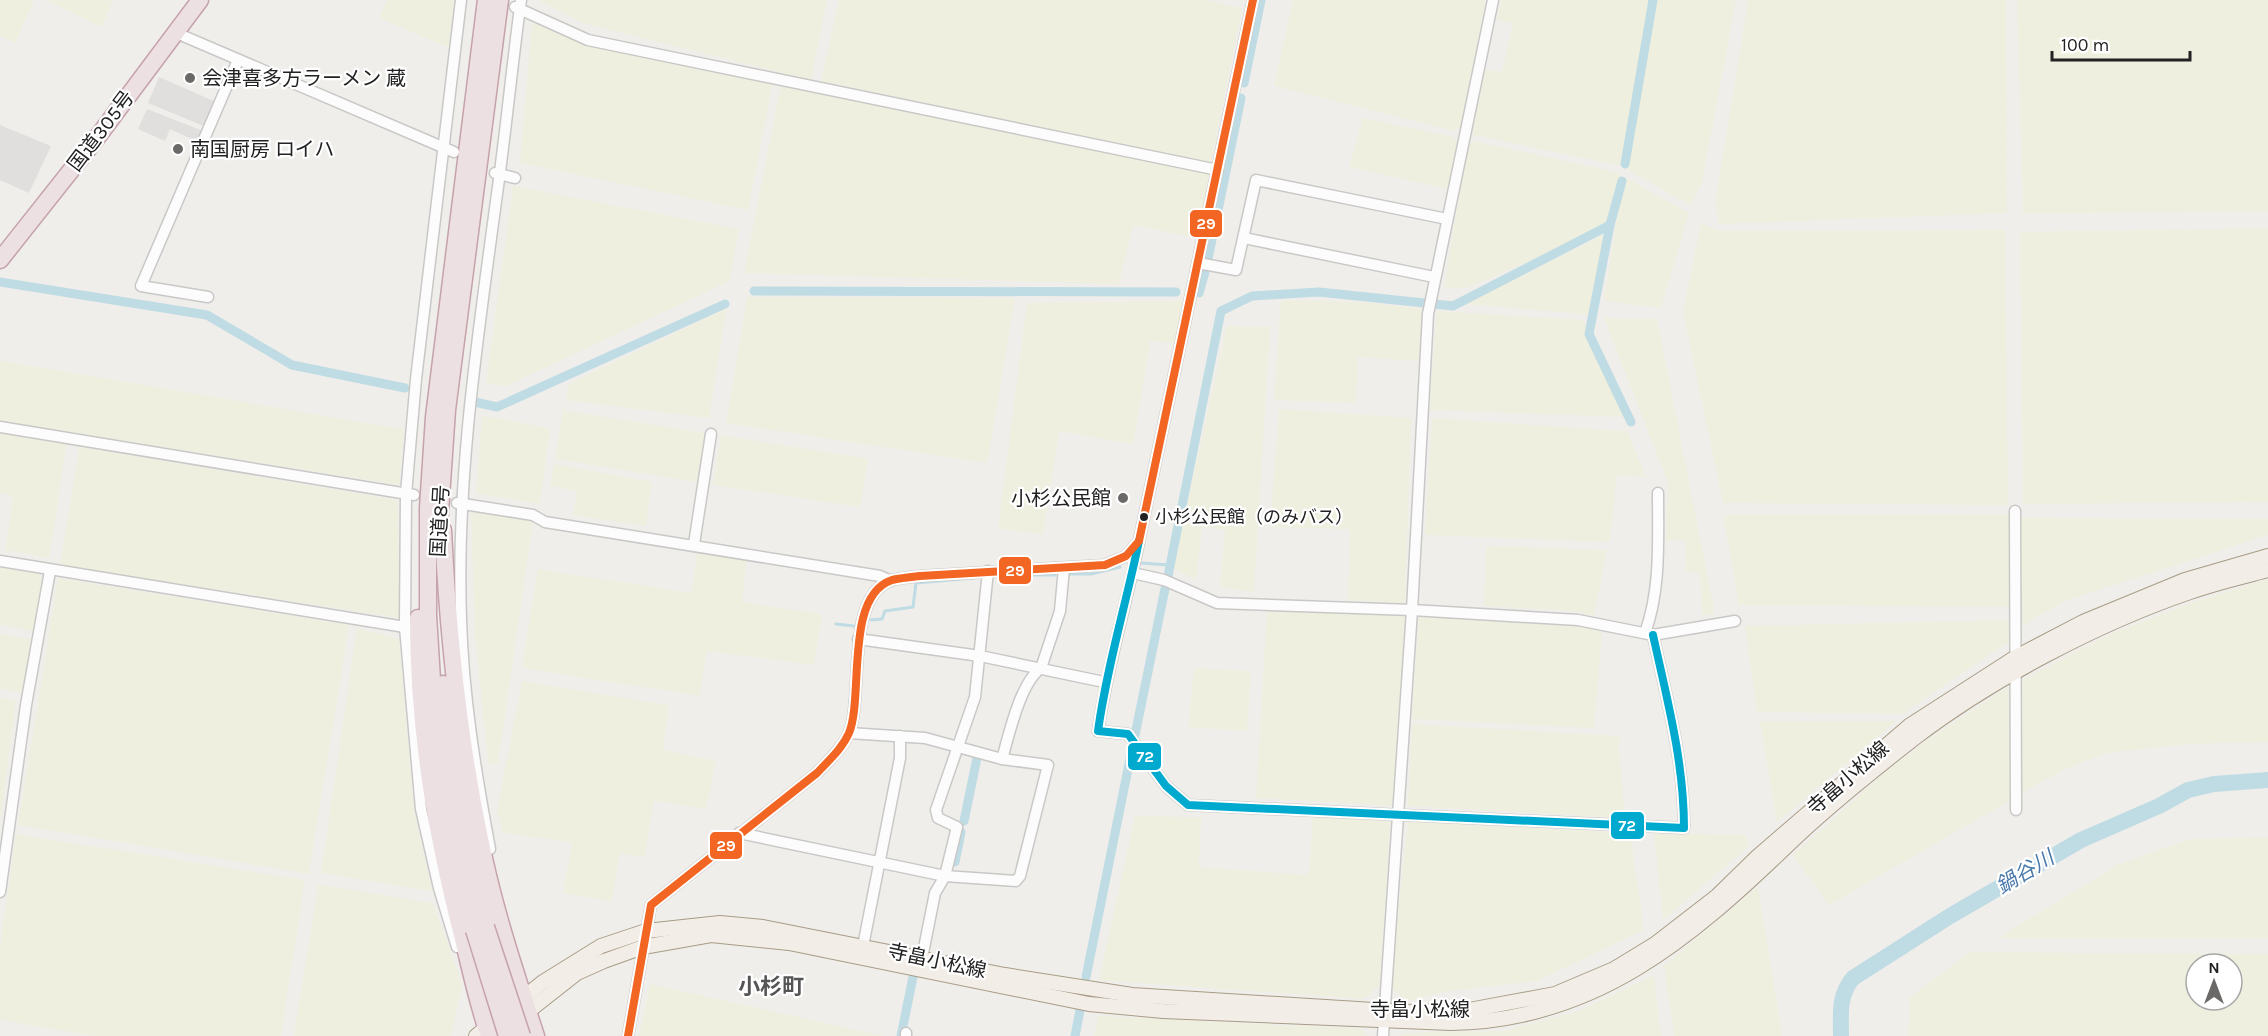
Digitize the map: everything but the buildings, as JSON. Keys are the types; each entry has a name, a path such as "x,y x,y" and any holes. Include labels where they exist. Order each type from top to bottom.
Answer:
{"highway":[{"name":"国道305号","path":"0,260 99,135 200,0"},
{"path":"474,94 477,0"},
{"name":"国道8号","path":"486,0 434,417 428,508 428,615 435,728 449,823 480,928 507,1036"},
{"name":"国道8号","path":"513,3 491,78 447,410 453,501 437,611 445,704 480,928 522,1036"},
{"path":"453,501 456,680 467,766 480,840 497,913 536,1036"},
{"path":"428,508 420,525 418,670 433,815 488,1034"}],"main road":[{"name":"寺畠小松線","path":"488,1034 578,959 600,946 646,931 699,924 738,924 863,946 1005,975 1132,995 1383,1023 1510,1004 1555,994 1614,969 1655,944 1717,896 1758,856 1909,726 2016,657 2084,622 2185,579 2268,556"},
{"name":"寺畠小松線","path":"526,1004 577,974 644,947 688,937 737,936 789,943 1089,1004 1163,1011 1383,1023 1485,1023 1556,1006 1629,975 1692,933 1790,843 1917,736 2016,672 2089,634 2190,592 2268,570"}],"street":[{"path":"461,0 449,150 416,379 410,495 409,628 421,809 439,888 458,949 473,980"},
{"path":"1253,0 1133,573 1104,682 1098,730 1128,734 1166,786 1188,805 1684,828 1684,788 1678,750 1649,634 1658,566 1658,493"},
{"path":"1383,1023 1399,813 1429,305 1493,0"},
{"path":"497,913 500,895 476,770 460,635 453,501 470,389 497,174 513,3 588,40 1218,170"},
{"path":"174,32 449,150"},
{"path":"208,297 141,286 238,60"},
{"path":"497,174 515,178"},
{"path":"1198,263 1236,270 1256,180 1446,219"},
{"path":"1244,238 1434,277"},
{"path":"0,427 410,495"},
{"path":"694,544 711,434"},
{"path":"453,501 533,515 545,522 694,544 880,576 891,581"},
{"path":"2015,511 2016,810"},
{"path":"628,1036 651,905 817,772 841,747 849,732 858,639 874,592 891,581 988,571 1105,565 1126,556 1139,541"},
{"path":"0,561 409,628"},
{"path":"1002,759 1020,701 1035,672 1041,668 1060,611 1064,568"},
{"path":"0,892 26,705 50,571"},
{"path":"922,958 935,893 945,876 957,827 938,818 936,810 975,697 988,571"},
{"path":"1133,573 1164,580 1217,603 1412,610 1578,620 1649,634 1734,621"},
{"path":"858,639 980,656 1104,682"},
{"path":"740,833 878,864 887,862 945,876 1016,881 1020,876 1048,765 1002,759 925,738 849,732"},
{"path":"863,946 900,758 900,736"}],"green space":[{"path":"0,0 34,0 15,43 0,36"},
{"path":"46,0 113,0 102,27"},
{"path":"387,0 457,0 452,49 379,18"},
{"path":"538,0 827,0 811,80 583,23"},
{"path":"839,0 1205,0 1242,8 1211,163 821,81"},
{"path":"1293,0 1486,0 1461,126 1455,131 1274,86"},
{"path":"1501,0 1736,0 1702,182 1691,206 1622,166 1474,135 1471,129 1483,69 1502,72 1513,23 1497,20"},
{"path":"1748,0 2006,0 2007,213 1719,224 1715,203"},
{"path":"2017,0 2268,0 2268,212 2023,213"},
{"path":"532,21 588,45 773,82 748,210 520,163"},
{"path":"781,84 1210,172 1196,238 1133,225 1119,284 744,273"},
{"path":"1363,118 1454,137 1457,144 1448,189 1349,167"},
{"path":"1474,141 1615,172 1689,213 1661,308 1604,301 1616,223 1467,288 1444,288 1467,147"},
{"path":"513,186 739,229 730,281 506,386 486,383"},
{"path":"1701,223 1719,231 2005,230 2008,505 1723,503 1683,312"},
{"path":"2268,228 2268,502 2023,504 2020,232"},
{"path":"1609,232 1591,315 1466,304"},
{"path":"747,297 1015,298 987,463 726,423"},
{"path":"1281,300 1361,302 1424,309 1419,361 1358,357 1356,403 1274,400"},
{"path":"1183,301 1175,343 1150,341 1133,444 1059,431 1043,535 998,528 1027,303"},
{"path":"727,308 709,418 566,400 569,384"},
{"path":"1437,311 1583,320 1626,417 1429,410"},
{"path":"1604,318 1657,319 1715,614 1702,615 1700,573 1686,572 1685,540 1666,541 1668,483"},
{"path":"1227,326 1270,327 1254,592 1220,587 1225,529 1202,528 1196,580 1173,568"},
{"path":"0,361 404,429 399,485 0,421"},
{"path":"1279,409 1411,418 1405,603 1348,600 1350,529 1270,527"},
{"path":"563,410 709,434 700,483 555,459"},
{"path":"482,416 550,428 540,504 476,493"},
{"path":"1432,418 1627,431 1646,477 1617,475 1610,542 1425,535"},
{"path":"0,432 67,443 49,558 5,550 13,496 0,493"},
{"path":"721,435 868,459 860,507 713,485"},
{"path":"79,447 398,500 399,618 60,565"},
{"path":"554,464 652,482 646,526 573,515 577,491 550,486"},
{"path":"471,511 533,521 498,764 488,763 475,635"},
{"path":"1723,515 2010,515 2011,607 1739,605"},
{"path":"2021,518 2268,519 2268,535 2065,601 2021,626"},
{"path":"1486,546 1607,550 1594,616 1576,611 1484,606"},
{"path":"698,548 747,556 742,602 822,614 814,665 707,651 700,696 522,668 538,569 691,593"},
{"path":"0,565 37,572 43,581 33,631 0,625"},
{"path":"58,578 349,625 309,874 18,825"},
{"path":"2268,579 2268,742 2188,744 2106,753 2065,769 2020,794 2022,680 2113,633 2191,603"},
{"path":"1267,609 1405,616 1394,806 1256,798"},
{"path":"1419,615 1576,625 1602,632 1594,728 1412,719"},
{"path":"2008,620 2010,641 1902,714 1757,712 1745,626"},
{"path":"357,628 399,639 414,810 432,891 321,873"},
{"path":"0,634 31,639 22,693 0,689"},
{"path":"1194,668 1251,671 1247,731 1188,727"},
{"path":"522,681 669,705 663,750 716,761 706,809 654,801 645,857 620,854 612,902 563,893 572,842 503,833 497,810"},
{"path":"2008,687 2011,800 1829,905 1793,855 1889,769 1932,737"},
{"path":"0,698 16,701 0,824"},
{"path":"1760,721 1896,721 1777,822"},
{"path":"1412,724 1620,736 1619,751 1625,818 1408,806"},
{"path":"1313,815 1390,821 1380,986 1363,999 1099,980 1135,816 1201,817 1199,867 1309,875"},
{"path":"1408,821 1630,833 1644,930 1537,981 1442,992 1406,1001 1390,986"},
{"path":"1654,833 1745,835 1749,846 1663,920"},
{"path":"16,834 305,880 281,1036 95,1036 0,1020 0,946"},
{"path":"2268,837 2268,938 1998,938 2119,864 2191,839"},
{"path":"318,884 433,903 462,984 451,1036 294,1036"},
{"path":"1758,887 1782,1036 1674,1036 1664,966"},
{"path":"1970,952 2184,953 2184,1012 2244,1012 2244,954 2268,954 2268,1036 1908,1036 1910,997"},
{"path":"1654,975 1661,1036 1400,1036 1404,1033 1503,1031 1578,1011"},
{"path":"650,984 884,1036 639,1036"},
{"path":"1098,1016 1361,1029 1368,1036 1094,1036"}],"shaded area":[{"path":"159,77 216,102 206,127 148,103"},
{"path":"147,109 203,131 198,142 170,129 165,141 138,129"},
{"path":"0,125 51,146 29,193 0,180"}],"waterway":[{"path":"1244,83 1261,0"},
{"path":"1625,164 1653,0"},
{"path":"1208,259 1241,98"},
{"path":"1622,181 1610,225 1589,334 1631,422"},
{"path":"1168,576 1221,311 1252,296 1319,292 1453,306 1610,225"},
{"path":"1199,293 1205,272"},
{"path":"0,282 207,315 292,365 405,388"},
{"path":"754,291 1176,292"},
{"path":"475,402 497,407 725,304"},
{"path":"1141,563 1169,565"},
{"path":"1069,574 1091,574 1120,567"},
{"path":"1027,575 1055,575"},
{"path":"871,620 882,619 885,611 913,607 916,583 974,578"},
{"path":"1135,735 1166,584"},
{"path":"836,624 854,626"},
{"path":"1086,977 1132,749"},
{"path":"964,821 977,758"},
{"name":"鍋谷川","path":"1841,1036 1843,998 1853,978 1950,916 2081,840 2159,806 2188,790 2214,784 2268,780"},
{"path":"955,862 961,832"},
{"path":"901,1036 913,977"},
{"path":"1075,1036 1080,1010"}],"transit line":[{"name":"29","path":"628,1036 651,905 817,773 846,739 853,717 861,626 867,606 877,590 892,580 920,576 1105,565 1126,556 1139,541 1253,0"},
{"name":"72","path":"1139,541 1098,731 1128,734 1166,786 1188,805 1684,828 1678,755 1653,635"}],"place":[{"name":"会津喜多方ラーメン 蔵","path":"190,78"},
{"name":"南国厨房 ロイハ","path":"178,149"},
{"name":"小杉公民館","path":"1123,498"},
{"name":"小杉公民館（のみバス）","path":"1144,517"}],"district":[{"name":"小杉町","path":"771,987"}]}
